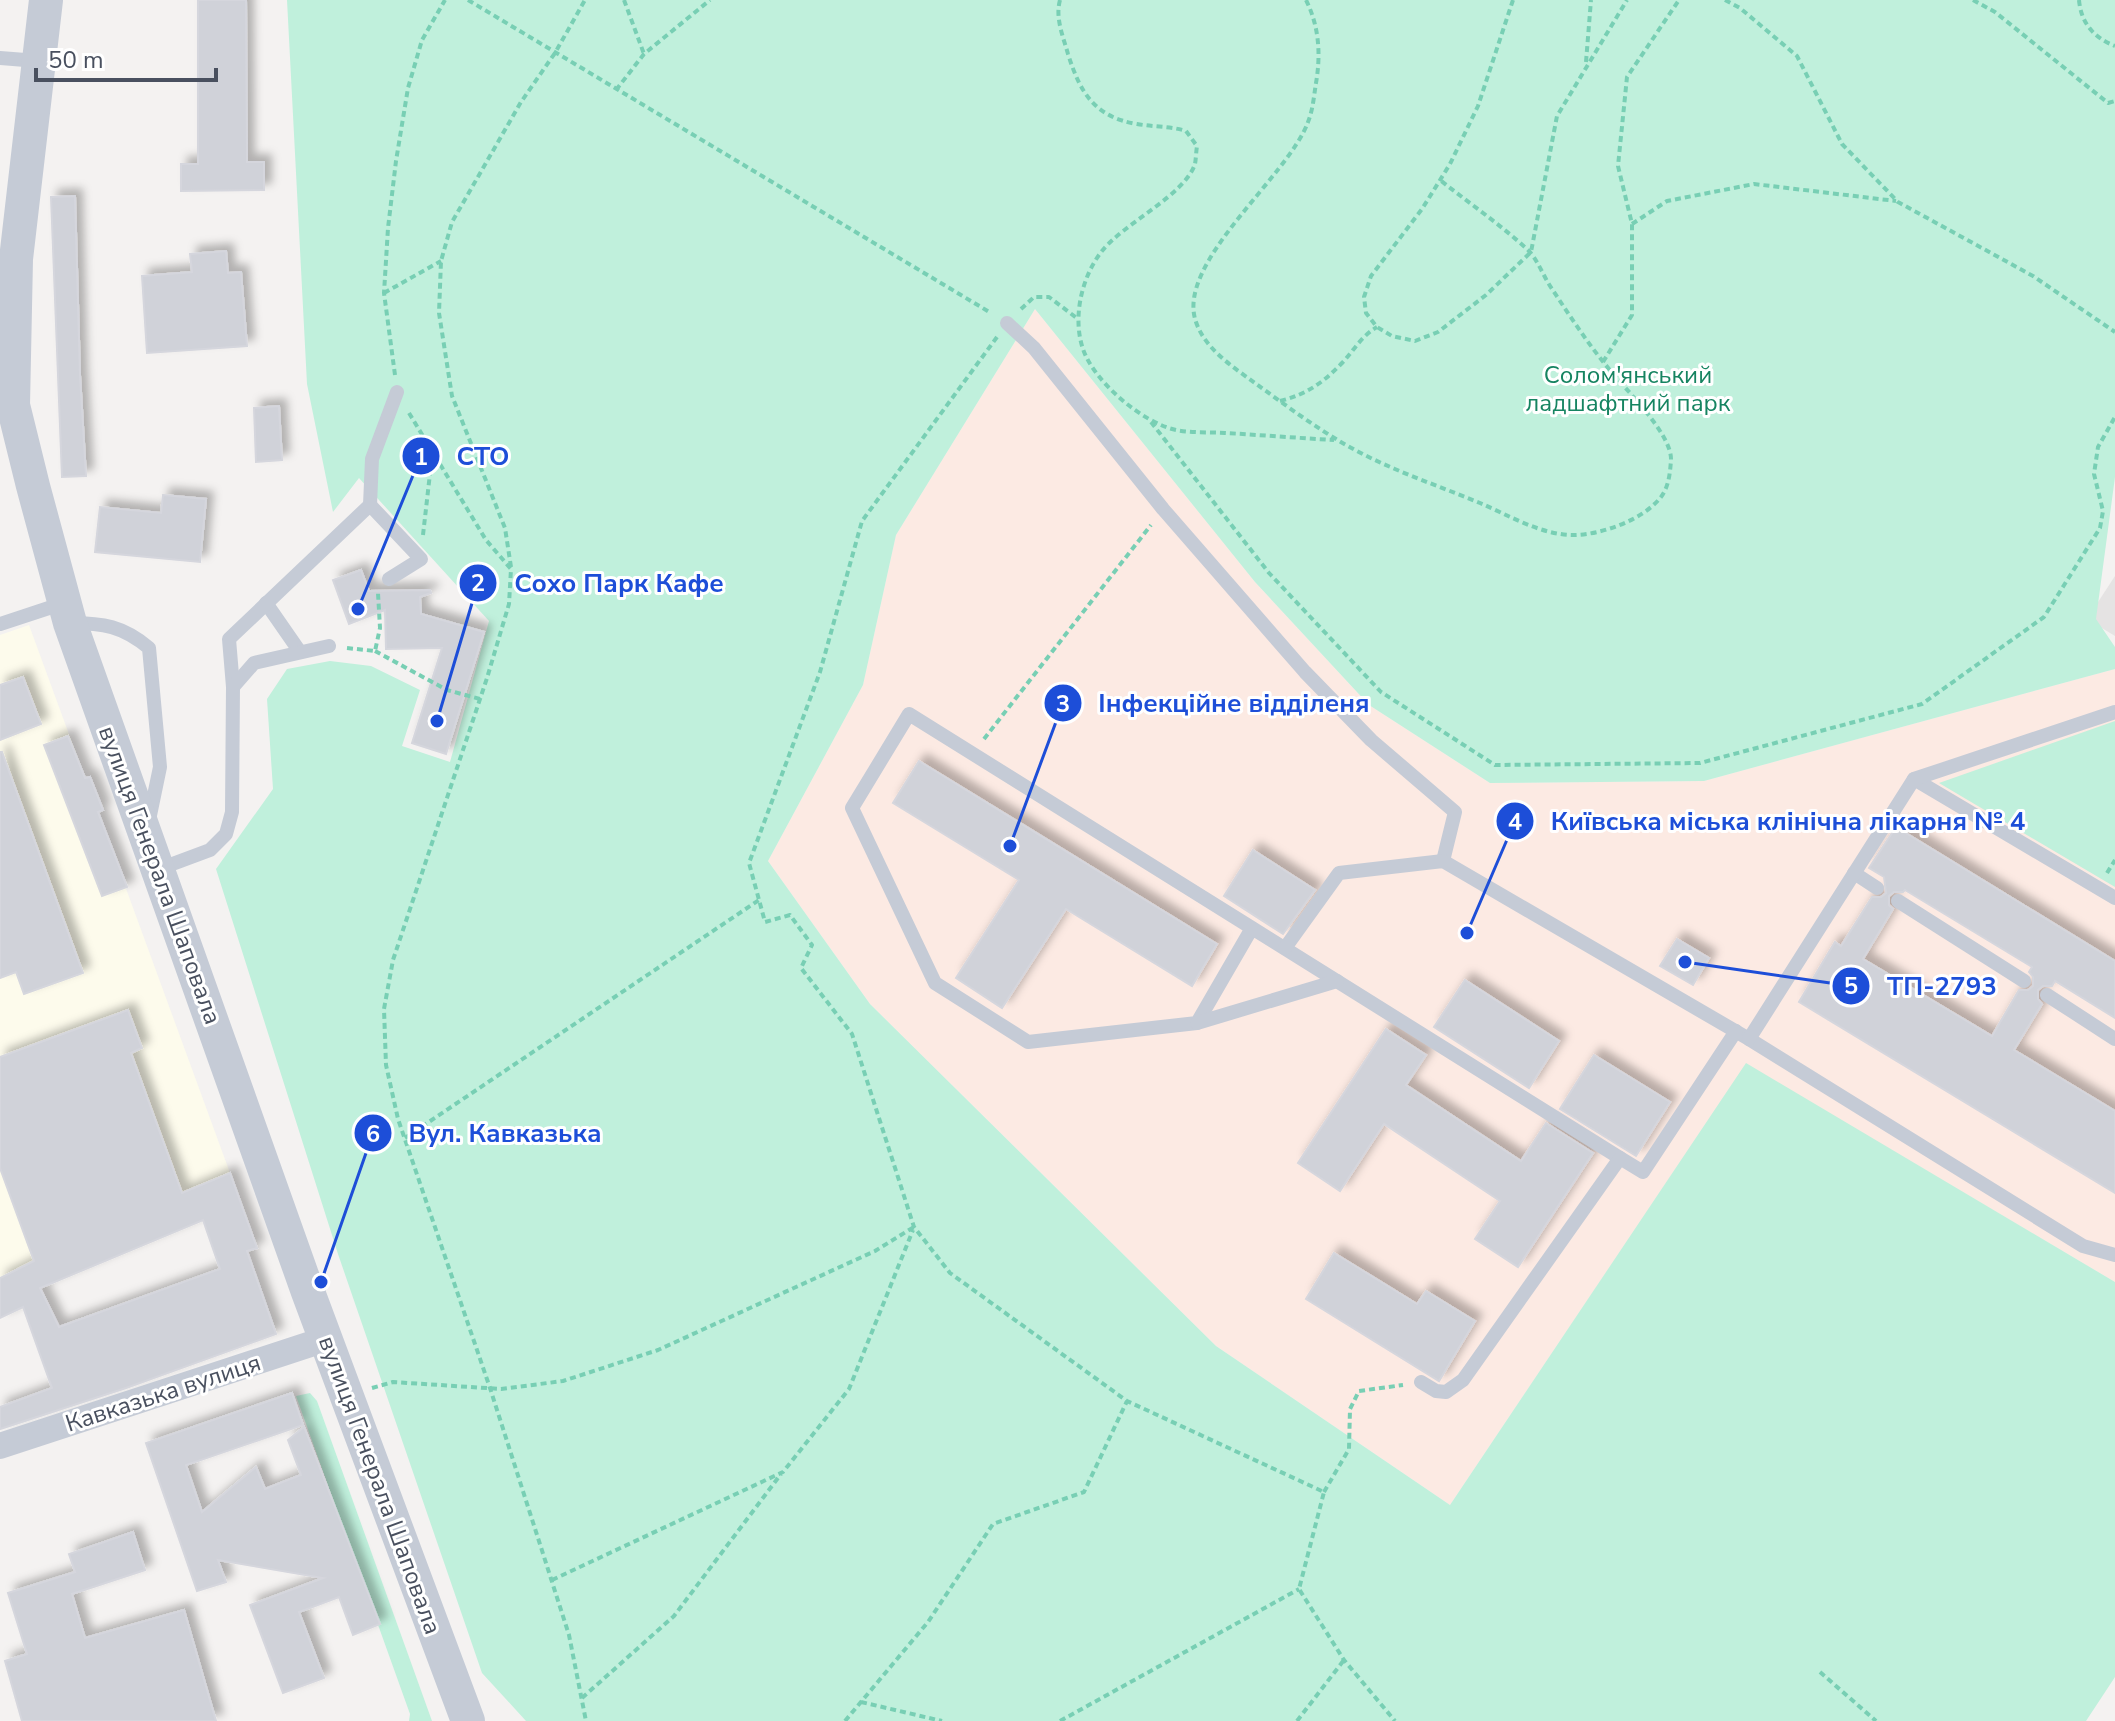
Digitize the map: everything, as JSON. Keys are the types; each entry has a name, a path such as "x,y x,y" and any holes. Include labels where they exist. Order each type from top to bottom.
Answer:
{"street":[{"name":"вулиця Генерала Шаповала","path":"46,0 8,257 7,406 67,613 145,836 326,1339 468,1721"},
{"name":"Кавказька вулиця","path":"0,1446 326,1339"}],"lane":[{"path":"0,58 38,61"},
{"path":"1007,323 1034,348 1163,509 1305,672 1371,740 1455,812 1443,861"},
{"path":"159,869 210,850 226,834 232,812 233,687 229,639 370,505 372,459 397,392"},
{"path":"370,505 421,559 389,579"},
{"path":"266,603 300,652"},
{"path":"0,624 67,613 130,632 149,648 160,767 145,836"},
{"path":"233,687 254,663 329,646"},
{"path":"1337,981 1197,1023 1028,1042 935,983 852,808 909,714 973,753 1643,1172 1854,873 1914,779 2115,712"},
{"path":"1914,779 2115,898"},
{"path":"1285,948 1339,873 1443,861 1742,1035 2083,1246 2115,1255"},
{"path":"1854,873 1877,888"},
{"path":"1898,901 2024,981"},
{"path":"1197,1023 1252,928"},
{"path":"2047,995 2115,1039"},
{"path":"1421,1382 1436,1391 1446,1392 1463,1380 1620,1158"}],"path":[{"path":"445,0 422,40 408,88 390,215 384,293 397,392 486,540 511,569"},
{"path":"468,0 1007,323 1034,297 1049,297 1078,319"},
{"path":"585,0 555,53 521,102 452,222 441,261 439,313 452,396 505,528 511,569 509,604 393,960 384,1009 386,1065 405,1138 552,1580 569,1635 586,1721"},
{"path":"624,0 644,54"},
{"path":"616,90 644,54 710,0"},
{"path":"1060,0 1057,11 1062,35 1087,99 1108,114 1136,124 1165,125 1186,131 1197,146 1194,166 1176,189 1126,227 1101,251 1085,282 1078,319 1083,350 1101,377 1124,401 1151,422 1269,573 1381,692 1495,765 1700,763 1922,704 2044,617 2100,528 2103,511 2094,474 2098,447 2115,417"},
{"path":"1306,0 1313,13 1319,42 1318,71 1308,123 1290,153 1200,274 1194,301 1195,322 1208,344 1229,364 1337,440 1412,477 1552,532 1572,535 1601,531 1642,514 1661,497 1670,478 1671,452 1660,431 1603,362 1550,286 1531,252 1440,180"},
{"path":"1513,0 1478,106 1440,180 1371,276 1364,297 1366,313 1377,327 1392,336 1415,341 1438,332 1486,295 1531,252 1557,116 1627,0"},
{"path":"1586,64 1591,0"},
{"path":"1603,362 1632,315 1632,224 1618,166 1627,77 1679,0"},
{"path":"1725,0 1740,8 1797,56 1842,144 1898,202 2033,276 2115,332"},
{"path":"1973,0 1995,12 2115,110"},
{"path":"2079,0 2085,22 2093,34 2115,46"},
{"path":"2108,103 2115,101"},
{"path":"1632,224 1667,201 1754,184 1898,202"},
{"path":"384,293 441,261"},
{"path":"1280,401 1299,397 1315,388 1342,363 1363,335 1377,327"},
{"path":"1151,422 1177,430 1337,440"},
{"path":"421,559 432,453"},
{"path":"973,753 1163,509"},
{"path":"375,651 380,628 378,588 389,579"},
{"path":"329,646 375,651 447,690 480,699"},
{"path":"405,1138 759,900"},
{"path":"365,1390 393,1382 501,1389 563,1381 658,1350 875,1251 914,1227"},
{"path":"914,1227 950,1273 1127,1401 1324,1492"},
{"path":"582,1698 674,1616 849,1389 914,1227"},
{"path":"1060,1721 1299,1589 1324,1492 1349,1449 1350,1409 1359,1391 1421,1382"},
{"path":"845,1721 928,1622 993,1524 1084,1492 1127,1401"},
{"path":"552,1580 783,1472"},
{"path":"1299,1589 1344,1660 1395,1721"},
{"path":"1297,1721 1344,1660"},
{"path":"1820,1672 1876,1721"},
{"path":"861,1702 942,1721"}],"shaded area":[{"path":"1035,309 1255,582 1369,705 1490,783 1704,781 2115,669 2115,1282 1746,1064 1450,1505 1216,1346 870,1004 768,861 863,685 896,535"},
{"path":"2115,576 2115,636 2087,619"},
{"path":"29,625 85,778 90,777 103,810 98,812 230,1173 49,1249 29,1264 0,1278 0,635"}],"green space":[{"name":"Солом'янський ладшафтний парк","path":"287,0 2115,0 2115,477 2096,619 2115,647 2115,669 1704,781 1490,783 1369,705 1255,582 1035,309 896,535 863,685 768,861 870,1004 1216,1346 1450,1505 1746,1063 2115,1282 2115,1677 2086,1721 526,1721 482,1673 338,1254 216,869 273,789 267,699 287,669 330,661 371,666 420,690 402,746 450,762 489,621 359,478 333,512 307,384"},
{"path":"2115,721 2115,887 1939,783"},
{"path":"310,1393 317,1401 432,1721 409,1721 410,1714 296,1396"}],"building":[{"path":"198,0 246,0 247,162 264,162 264,190 181,191 181,164 198,164"},
{"path":"75,196 86,476 62,477 51,197"},
{"path":"226,251 228,273 241,272 247,346 147,353 142,276 192,272 190,254"},
{"path":"279,406 282,460 256,462 254,408"},
{"path":"163,495 206,499 200,562 95,552 100,507 161,513"},
{"path":"361,570 369,591 430,590 431,593 420,597 421,614 484,632 446,754 412,743 442,648 386,649 385,610 349,624 333,580"},
{"path":"23,677 41,724 0,740 0,685"},
{"path":"68,736 85,778 90,777 103,810 98,812 127,887 102,896 44,745"},
{"path":"0,752 83,973 24,994 16,972 0,978"},
{"path":"919,761 1217,944 1192,986 1066,909 1002,1008 956,978 1019,880 893,803"},
{"path":"1896,827 2115,961 2115,1018 2055,981 2052,986 2043,986 2038,990 2038,999 2042,1004 2014,1050 2115,1111 2115,1193 1799,1002 1835,942 1841,946 1872,897 1881,897 1886,893 1884,877 1869,868","holes":["1905,890 2032,967 2029,972 2033,977 2033,986 2028,990 2019,990 1992,1036 1863,959 1893,909 1889,905 1889,896"]},
{"path":"1253,850 1315,890 1283,934 1224,896"},
{"path":"1677,939 1709,958 1693,985 1660,966"},
{"path":"1465,980 1559,1041 1529,1088 1434,1027"},
{"path":"128,1010 142,1048 131,1053 182,1193 230,1173 257,1248 247,1251 276,1334 0,1429 0,1407 52,1388 23,1307 0,1318 0,1278 34,1261 0,1168 0,1057","holes":["203,1220 220,1269 59,1327 40,1288"]},
{"path":"1386,1029 1426,1055 1406,1085 1521,1161 1546,1123 1593,1153 1518,1267 1475,1239 1500,1201 1384,1124 1340,1191 1298,1163"},
{"path":"1594,1055 1670,1102 1636,1156 1560,1109"},
{"path":"1334,1253 1417,1304 1426,1291 1475,1321 1439,1381 1306,1299"},
{"path":"292,1393 303,1425 186,1465 202,1512 256,1467 265,1489 301,1475 288,1440 304,1427 380,1624 353,1635 339,1597 299,1612 324,1678 283,1693 250,1605 323,1578 218,1560 226,1582 197,1591 146,1443"},
{"path":"133,1532 145,1570 72,1594 85,1638 184,1610 216,1721 22,1721 5,1661 27,1654 8,1593 75,1572 69,1554"}],"place":[{"name":"СТО","path":"358,609"},
{"name":"Сохо Парк Кафе","path":"437,721"},
{"name":"Інфекційне відділеня","path":"1010,846"},
{"name":"Київська міська клінічна лікарня № 4","path":"1467,933"},
{"name":"ТП-2793","path":"1685,962"},
{"name":"Вул. Кавказька","path":"321,1282"}]}
